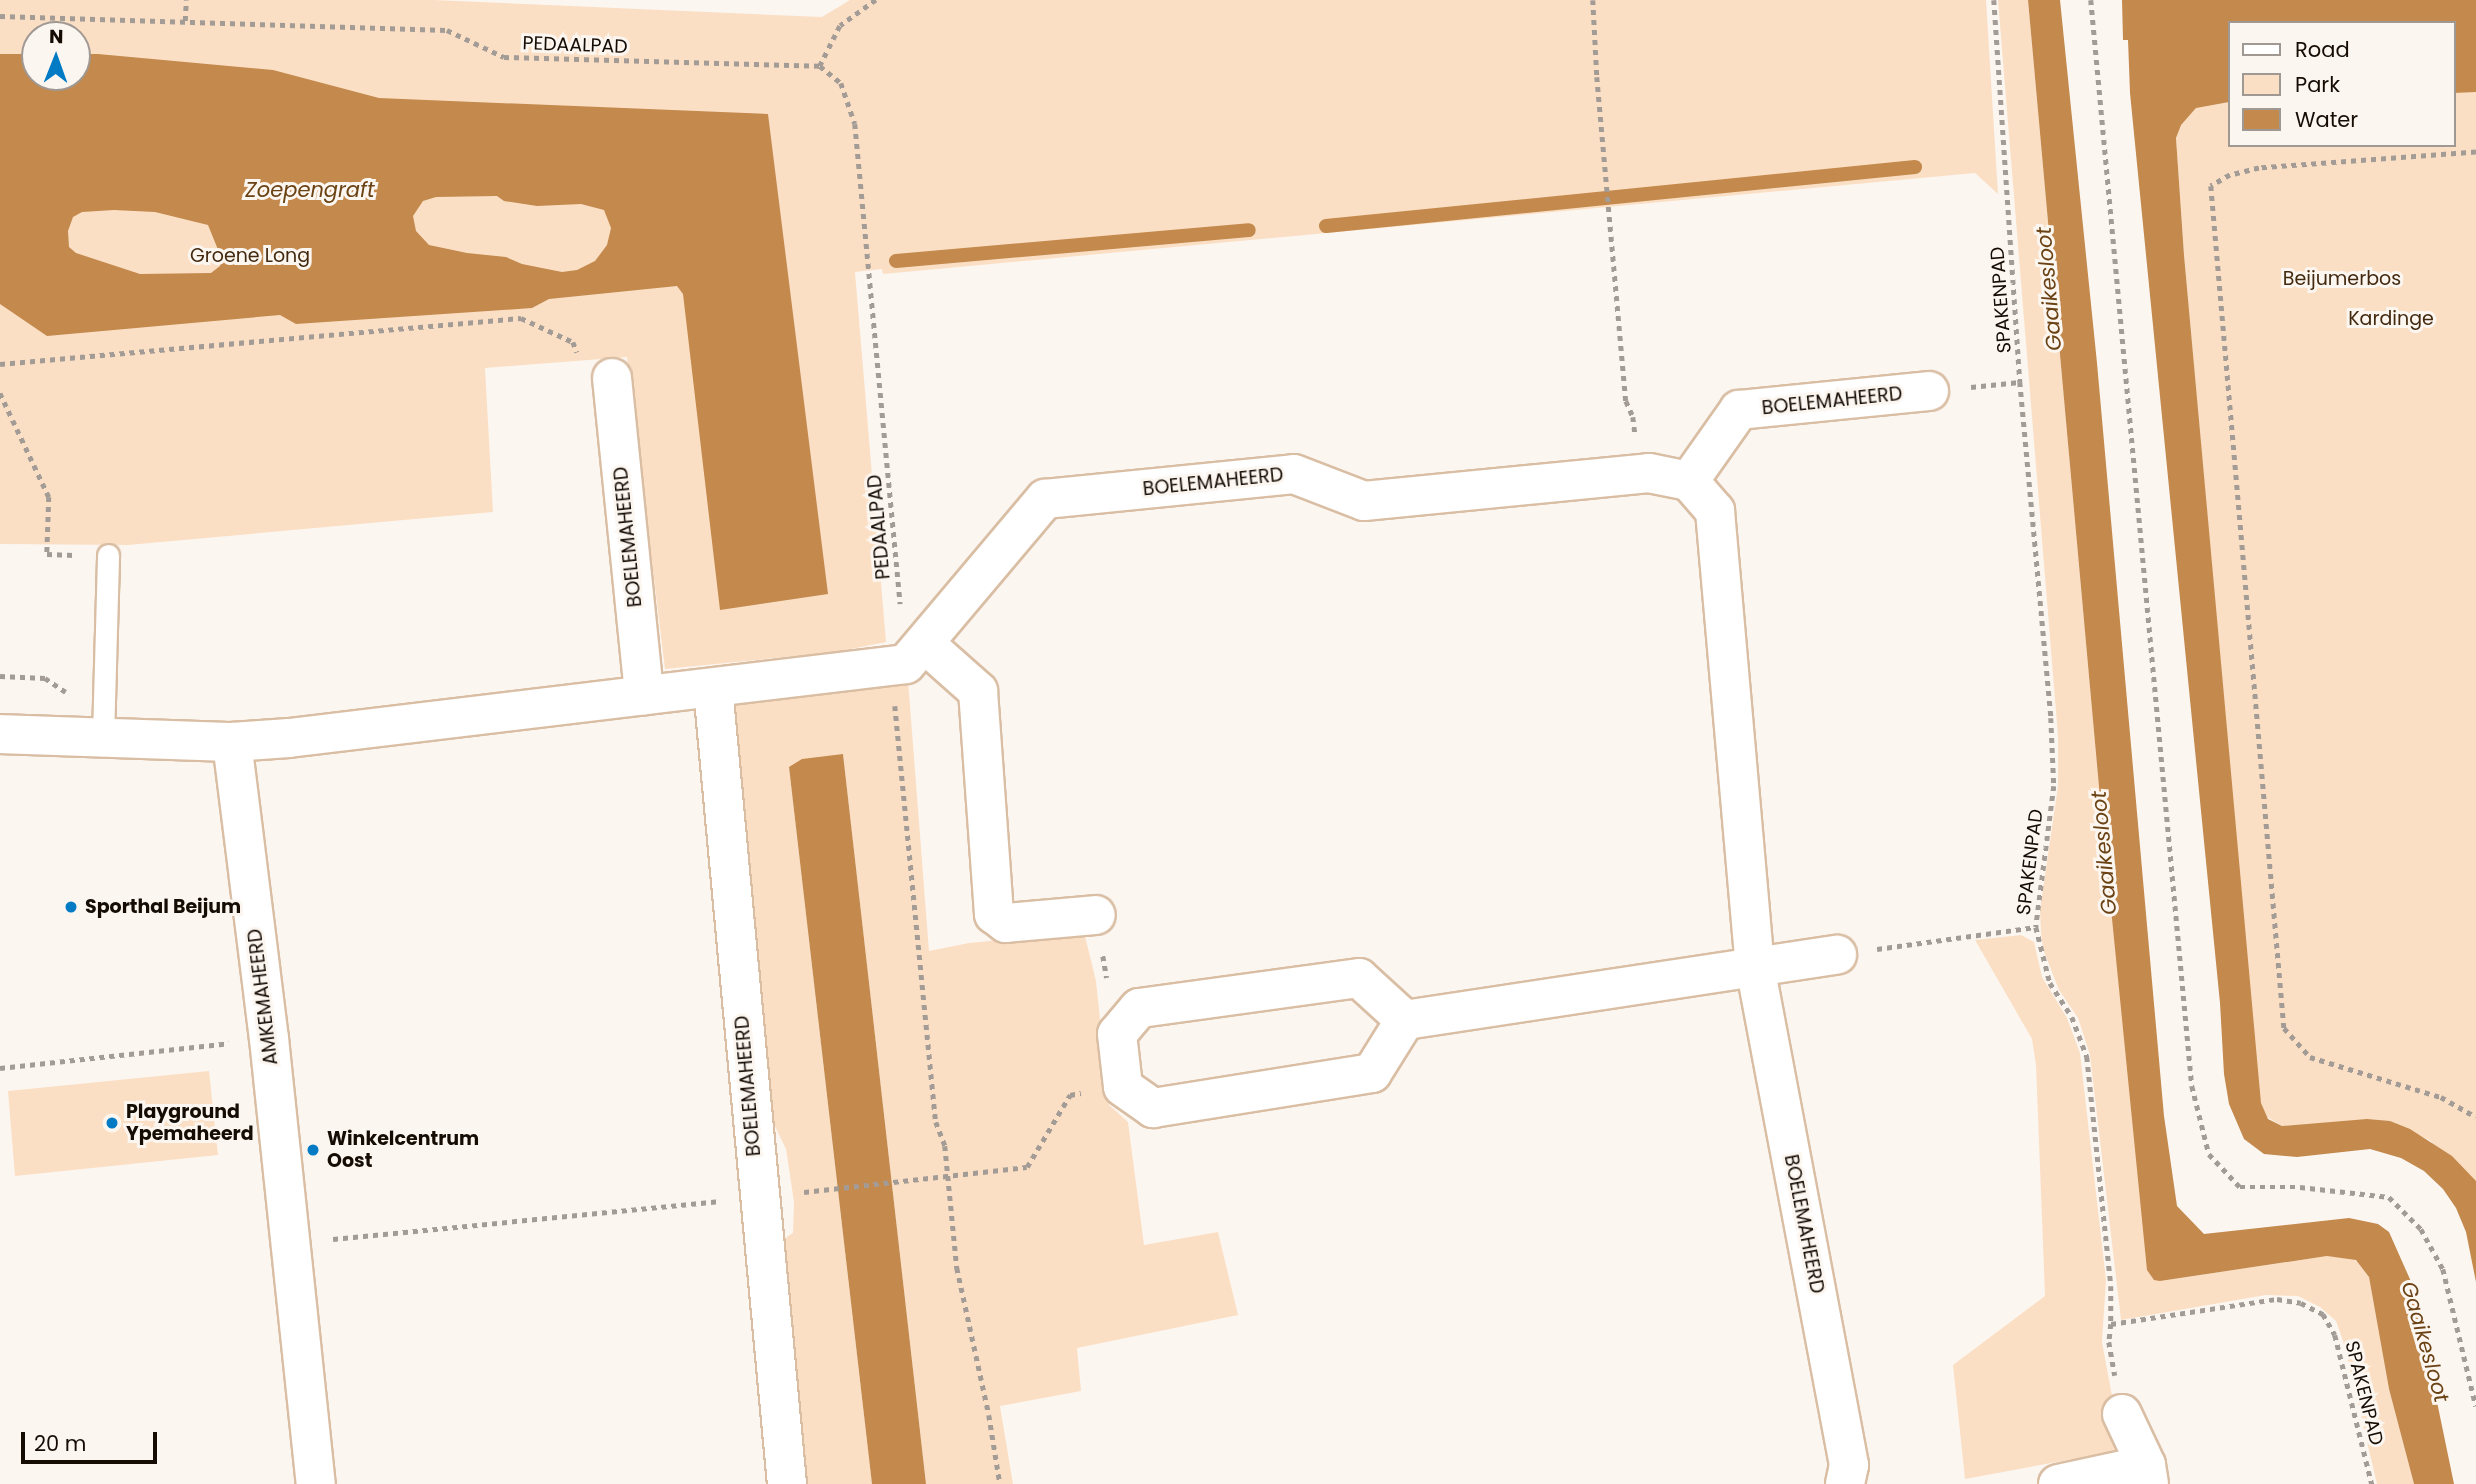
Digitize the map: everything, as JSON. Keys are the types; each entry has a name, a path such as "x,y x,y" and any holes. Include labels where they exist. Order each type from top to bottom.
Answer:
{"street":[{"name":"BOELEMAHEERD","path":"612,378 644,695"},
{"name":"BOELEMAHEERD","path":"1689,481 1739,410 1928,391"},
{"name":"BOELEMAHEERD","path":"907,658 1045,499 1294,474 1364,501 1649,473 1689,481 1715,511 1755,966 1849,1465 1848,1483"},
{"path":"0,734 232,742 289,738 713,688 907,658 978,691 994,914 1006,923 1096,915"},
{"name":"BOELEMAHEERD","path":"713,688 758,1197 787,1484"},
{"name":"AMKEMAHEERD","path":"232,742 269,1039 316,1484"},
{"path":"1405,1020 1359,978 1139,1007 1117,1034 1123,1087 1153,1108 1372,1073 1405,1020 1837,955"},
{"path":"2058,1484 2147,1475 2122,1414"}],"lane":[{"path":"103,737 108,555"}],"path":[{"path":"185,21 186,0"},
{"path":"820,65 840,26 876,0"},
{"path":"1593,0 1626,401 1633,417 1638,474"},
{"name":"SPAKENPAD","path":"1994,0 2020,382 2051,718 2054,786 2036,927 2050,983 2072,1017 2087,1056 2111,1286 2111,1324 2277,1299 2301,1303 2323,1314 2335,1335 2372,1484"},
{"path":"2091,0 2192,1086 2209,1154 2240,1187 2300,1187 2389,1197 2421,1229 2443,1269 2476,1406"},
{"name":"PEDAALPAD","path":"0,16 447,30 504,57 820,65 841,83 855,124 907,658 936,1122 945,1146 957,1268 989,1415 1000,1484"},
{"path":"2476,152 2259,169 2230,175 2211,187 2284,1028 2310,1057 2441,1097 2476,1117"},
{"path":"0,364 521,318 573,342"},
{"path":"1928,391 2020,382"},
{"path":"0,393 49,497 47,554 108,555"},
{"path":"1096,915 1117,1034"},
{"path":"1837,955 2036,927"},
{"path":"0,1068 269,1039"},
{"path":"290,1243 758,1197 1027,1167 1070,1095 1123,1087"},
{"path":"2111,1324 2109,1342 2122,1414"}],"green space":[{"name":"Groene Long","path":"0,0 433,0 822,17 850,0 1986,0 1998,194 1975,173 883,274 882,269 855,272 886,642 836,652 665,669 627,357 485,368 493,512 128,545 0,544"},
{"path":"1998,0 2028,0 2100,798 2160,1281 2327,1256 2349,1257 2362,1264 2369,1277 2389,1389 2414,1484 2377,1484 2343,1341 2336,1321 2320,1307 2298,1296 2266,1295 2121,1320 2090,1055 2078,1018 2059,990 2043,949 2041,932 2040,910 2058,786 2058,736"},
{"name":"Beijumerbos","path":"2195,0 2476,0 2476,1252 2431,1141 2390,1121 2282,1126 2264,1115 2243,981 2236,837 2184,255 2176,138 2180,125 2196,108"},
{"path":"908,680 929,951 969,943 1084,932 1096,981 1109,1105 1128,1122 1144,1245 1218,1232 1238,1315 1077,1348 1081,1391 1000,1406 1013,1484 926,1484 843,754 789,767 872,1484 802,1484 775,1244 793,1233 794,1202 786,1149 768,1112 730,698"},
{"path":"2021,935 2034,942 2042,977 2067,1018 2080,1053 2106,1280 2102,1342 2122,1450 1965,1479 1953,1365 2045,1296 2036,1065 2032,1039 1975,940"},
{"name":"Playground Ypemaheerd","path":"209,1071 218,1155 15,1176 8,1091"}],"water":[{"path":"2028,0 2060,0 2097,363 2164,1116 2177,1206 2204,1234 2349,1218 2378,1224 2389,1232 2413,1286 2454,1484 2414,1484 2389,1389 2369,1277 2356,1260 2327,1256 2160,1281 2154,1280 2147,1270 2100,798"},
{"path":"2122,0 2476,0 2476,92 2455,93 2455,21 2228,21 2228,102 2196,108 2181,125 2176,138 2184,255 2261,1103 2268,1119 2282,1126 2367,1119 2390,1121 2410,1129 2452,1156 2476,1181 2476,1282 2466,1232 2456,1208 2443,1189 2424,1171 2401,1158 2370,1149 2297,1157 2264,1154 2244,1139 2229,1104 2130,93 2128,40 2123,40"},
{"name":"Zoepengraft","path":"0,54 21,54 21,91 91,91 91,54 98,54 273,70 379,98 768,114 828,594 720,610 683,294 677,286 549,299 532,308 296,324 280,315 47,336 0,304","holes":["497,196 504,201 537,206 581,204 604,210 611,228 607,245 595,261 577,270 562,272 522,264 506,257 429,245 416,231 413,216 423,201 436,197","82,212 155,212 208,225 221,257 220,266 211,273 140,274 76,253 69,247 68,231 73,217"]},
{"path":"843,754 926,1484 872,1484 789,767 802,759"}],"waterway":[{"path":"1326,226 1915,167"},
{"path":"896,261 1249,230"}],"place":[{"name":"Sporthal Beijum","path":"71,907"},
{"name":"Playground Ypemaheerd","path":"112,1123"},
{"name":"Winkelcentrum Oost","path":"313,1150"}],"water label":[{"name":"Gaaikesloot","path":"2049,289"},
{"name":"Gaaikesloot","path":"2104,853"},
{"name":"Gaaikesloot","path":"2425,1342"}],"park label":[{"name":"Kardinge","path":"2391,319"}]}
